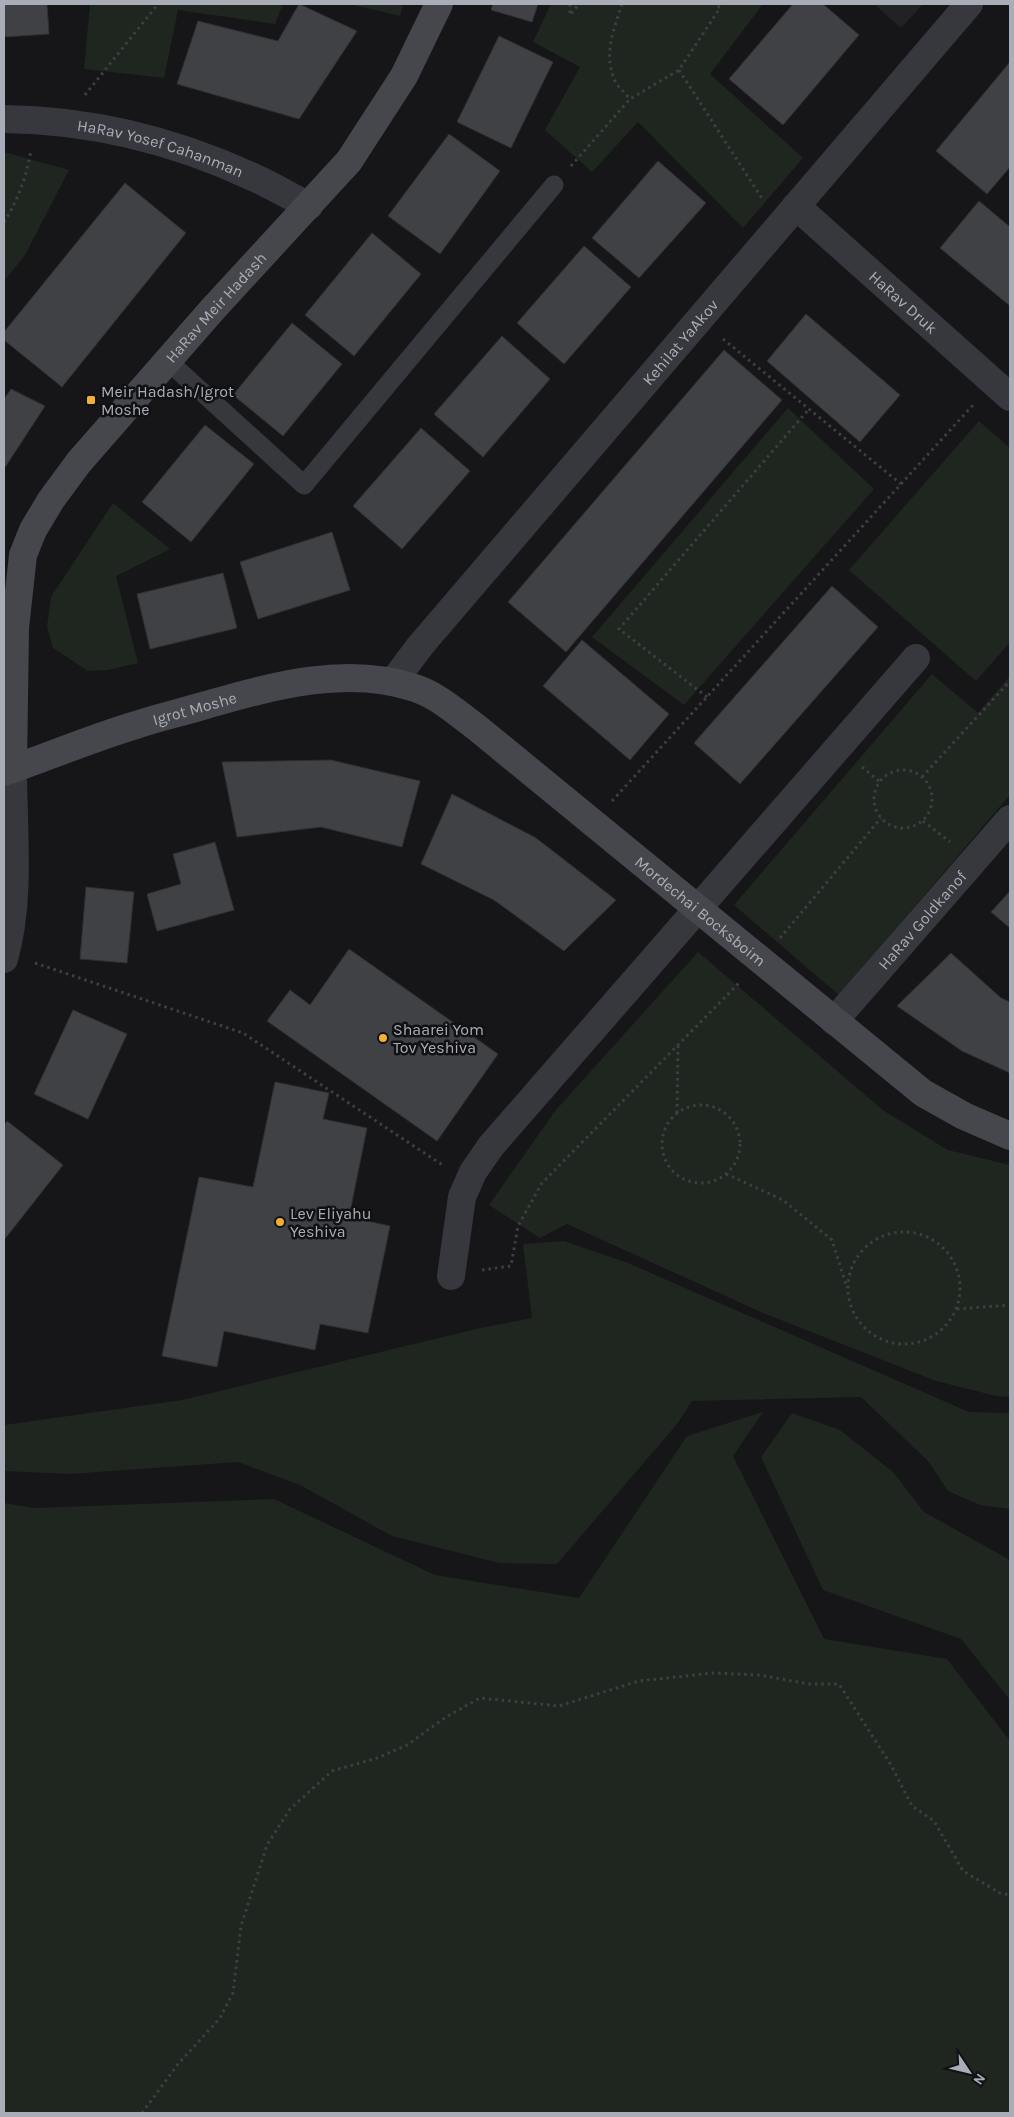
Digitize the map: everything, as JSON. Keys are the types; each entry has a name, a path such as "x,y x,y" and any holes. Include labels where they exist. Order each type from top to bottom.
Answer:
{"street":[{"name":"HaRav Meir Hadash","path":"8,771 15,628 23,555 33,530 51,500 79,462 212,310 349,161 404,76 439,4"},
{"name":"Kehilat YaAkov","path":"393,682 420,646 969,4"},
{"name":"HaRav Yosef Cahanman","path":"4,118 35,119 90,125 146,138 197,154 255,178 309,206"},
{"name":"HaRav Druk","path":"787,216 1002,390"},
{"path":"451,1276 462,1197 468,1182 491,1146 916,658"},
{"name":"Igrot Moshe","path":"8,771 136,725 256,691 322,679 350,677 393,682"},
{"name":"Mordechai Bocksboim","path":"393,682 417,688 476,726 923,1093 964,1116 1010,1136"},
{"path":"5,956 10,938 13,909 8,771"},
{"name":"HaRav Goldkanof","path":"834,1021 1010,819"}],"lane":[{"path":"168,361 304,485 554,185"}],"path":[{"path":"64,122 158,4"},
{"path":"570,4 570,15 579,4"},
{"path":"622,4 609,45 609,63 615,82 630,99"},
{"path":"554,185 630,99 679,70 720,8 716,4"},
{"path":"679,70 787,216"},
{"path":"4,222 12,210 28,170 35,119"},
{"path":"699,319 901,484"},
{"path":"593,822 901,484 1002,390"},
{"path":"707,697 619,629 809,409"},
{"path":"922,777 1010,681"},
{"path":"903,770 913,772 922,777 928,784 932,803 929,813 923,821 909,828 898,828 889,825 881,818 875,807 874,798 882,779 893,772 903,770"},
{"path":"451,1276 511,1266 518,1226 542,1183 761,961 881,818"},
{"path":"5,956 244,1033 468,1182"},
{"path":"677,1114 678,1045"},
{"path":"700,1105 713,1107 725,1113 734,1124 739,1136 740,1150 735,1163 726,1174 713,1181 700,1183 686,1180 675,1173 667,1162 662,1149 663,1136 668,1124 677,1114 687,1108 700,1105"},
{"path":"726,1174 784,1200 832,1240 851,1308 861,1325 872,1335 890,1344 910,1345 929,1340 945,1328 957,1309 962,1290 958,1270 949,1253 934,1240 915,1232 895,1232 876,1238 861,1251 851,1269 847,1289"},
{"path":"957,1309 1010,1305"},
{"path":"142,2113 178,2064 220,2018 233,1993 244,1917 267,1846 290,1809 332,1771 377,1758 407,1745 446,1717 480,1698 559,1706 639,1681 713,1673 759,1674 808,1684 839,1684 891,1764 912,1806 934,1821 963,1871 1000,1893 1010,1895"}],"shaded area":[{"path":"90,4 283,4 275,24 178,10 164,78 84,69"},
{"path":"349,4 403,4 400,16"},
{"path":"551,4 763,4 710,74 803,158 743,228 638,122 592,172 545,130 580,67 533,42"},
{"path":"874,4 923,4 901,28"},
{"path":"4,152 69,170 25,255 4,281"},
{"path":"788,408 874,489 684,705 592,637"},
{"path":"979,421 1010,448 1010,642 976,681 849,570"},
{"path":"113,503 170,549 116,576 138,663 108,670 88,671 53,648 47,627 51,597"},
{"path":"932,674 978,713 1010,676 1010,795 839,995 734,905"},
{"path":"698,952 884,1111 948,1150 1010,1165 1010,1397 996,1396 936,1381 763,1313 567,1224 540,1238 489,1205 555,1111"},
{"path":"564,1241 628,1263 969,1412 1010,1413 1010,1509 980,1505 948,1491 928,1461 861,1397 692,1401 677,1424 557,1564 499,1563 392,1536 300,1485 238,1462 69,1474 4,1471 4,1425 182,1400 476,1329 532,1318 523,1244"},
{"path":"763,1412 733,1456 824,1639 947,1659 1010,1741 1010,2113 4,2113 4,1503 35,1508 274,1499 435,1575 579,1598 687,1436"},
{"path":"792,1413 840,1430 893,1472 924,1512 1010,1560 1010,1700 961,1639 823,1590 761,1457"}],"building":[{"path":"4,4 47,4 49,34 4,37"},
{"path":"299,4 357,31 299,119 177,84 198,21 278,41"},
{"path":"493,4 538,4 532,22 491,10"},
{"path":"793,4 823,4 859,35 783,125 729,79"},
{"path":"499,36 553,62 511,148 457,122"},
{"path":"1010,62 1010,167 987,194 936,151"},
{"path":"449,134 500,171 440,254 388,216"},
{"path":"658,161 706,203 639,278 592,238"},
{"path":"125,183 186,233 62,387 4,340 4,332"},
{"path":"979,201 1010,227 1010,306 940,248"},
{"path":"372,233 421,274 354,356 305,315"},
{"path":"584,246 631,287 564,364 517,323"},
{"path":"806,314 900,395 860,442 767,361"},
{"path":"292,323 342,364 283,436 233,395"},
{"path":"502,336 550,379 483,457 434,414"},
{"path":"724,350 782,400 566,652 508,602"},
{"path":"11,389 45,406 4,469 4,399"},
{"path":"205,425 254,464 191,542 142,502"},
{"path":"421,428 470,471 402,549 353,506"},
{"path":"332,532 350,590 258,619 240,562"},
{"path":"223,573 237,628 150,649 137,594"},
{"path":"832,586 878,627 740,784 694,743"},
{"path":"582,640 669,714 630,760 543,686"},
{"path":"331,760 420,781 402,847 321,827 237,837 222,762"},
{"path":"452,794 536,838 616,900 564,951 494,900 421,864"},
{"path":"215,842 234,910 157,931 147,894 181,884 173,854"},
{"path":"86,887 134,892 127,963 80,959"},
{"path":"1010,891 1010,928 991,912"},
{"name":"Shaarei Yom Tov Yeshiva","path":"349,949 498,1054 437,1141 267,1021 290,990 310,1005"},
{"path":"951,953 1001,998 1010,1002 1010,1073 962,1051 897,1006"},
{"path":"73,1010 127,1034 88,1119 34,1094"},
{"name":"Lev Eliyahu Yeshiva","path":"275,1082 329,1093 323,1119 367,1128 349,1217 390,1226 368,1333 320,1324 315,1350 224,1331 217,1367 162,1356 199,1177 253,1187"},
{"path":"7,1121 63,1165 4,1240 4,1125"}],"place":[{"name":"Meir Hadash/Igrot Moshe","path":"91,400"},
{"name":"Shaarei Yom Tov Yeshiva","path":"383,1038"},
{"name":"Lev Eliyahu Yeshiva","path":"280,1222"}]}
